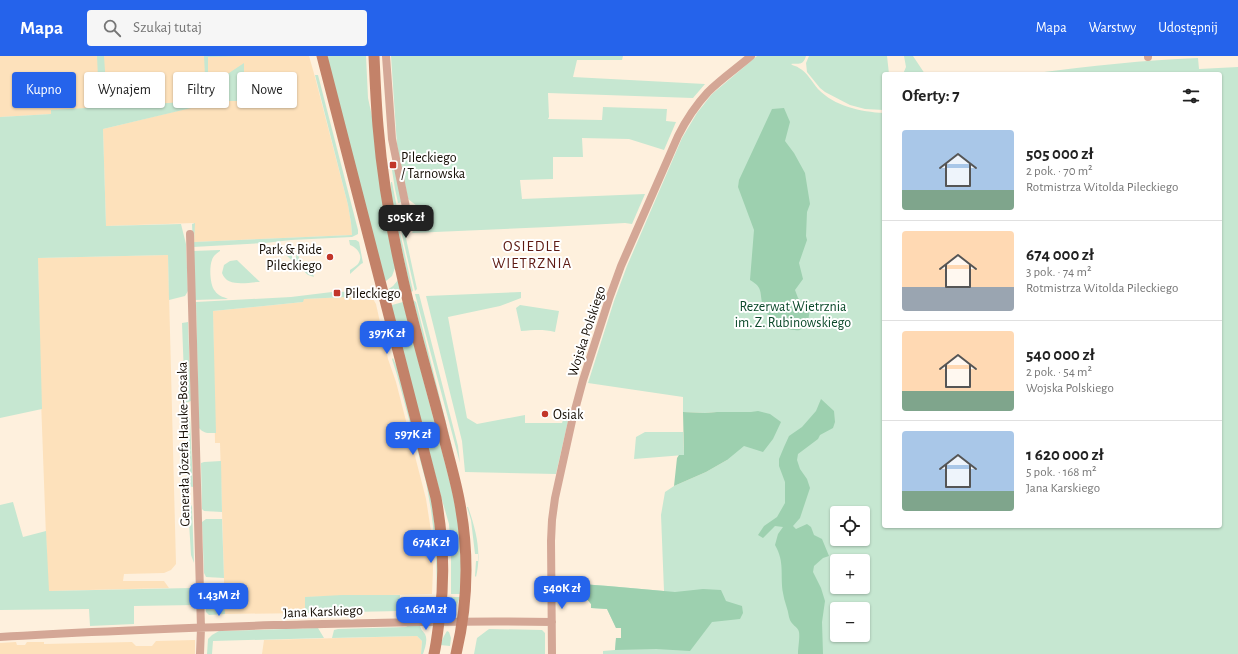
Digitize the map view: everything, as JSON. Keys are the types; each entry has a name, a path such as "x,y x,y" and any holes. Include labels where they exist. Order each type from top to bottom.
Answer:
{"main road":[{"path":"322,56 436,498 442,540 443,563 442,594 434,654"},
{"path":"374,56 378,125 389,213 401,270 461,510 466,578 462,621 456,654"}],"street":[{"path":"386,56 392,139 407,212"},
{"name":"Wojska Polskiego","path":"552,654 551,541 555,498 577,401 609,299 631,243 669,155 684,125 706,94 751,56"},
{"name":"Generała Józefa Hauke-Bosaka","path":"190,234 201,628 200,654"},
{"name":"Jana Karskiego","path":"0,637 201,628 439,621 552,622"}],"shaded area":[{"path":"0,56 309,56 348,205 352,235 194,242 194,223 106,226 103,129 190,108 229,108 229,72 173,72 173,105 165,106 165,72 84,72 84,108 103,108 51,110 51,114 0,117"},
{"path":"168,255 176,564 171,570 164,573 124,574 123,581 164,581 169,588 48,591 40,373 38,258"},
{"path":"368,296 373,299 376,304 388,359 396,382 426,499 431,531 433,569 432,594 305,597 305,613 225,614 220,443 215,443 213,311 303,302 303,299"},
{"path":"417,636 422,641 421,654 262,654 264,640"},
{"path":"195,640 195,654 0,654 0,643 16,642 17,645 25,645 27,642 44,642 44,644 132,642 136,646 152,646 156,641"}],"green space":[{"path":"97,56 104,56 105,72 98,72"},
{"path":"204,56 240,56 208,57 208,72 205,72"},
{"path":"327,56 366,56 368,98 373,121 395,268 392,276 386,281 384,280"},
{"path":"391,56 623,56 622,60 577,60 573,77 705,84 693,98 548,93 548,119 602,120 603,107 667,109 666,121 676,122 664,150 629,139 582,138 583,157 553,157 553,179 520,180 522,199 645,194 632,224 625,223 412,233 417,221 424,219 424,208 417,206 408,199 397,145"},
{"name":"Rezerwat Wietrznia im. Z. Rubinowskiego","path":"757,56 806,56 802,63 791,64 804,72 824,95 848,107 882,113 882,528 1222,528 1222,72 1044,72 1158,60 1198,58 1199,69 1238,67 1238,654 603,654 603,651 615,650 616,638 621,638 621,628 616,628 607,609 591,608 591,604 586,598 581,584 664,591 661,515 665,492 674,486 706,472 727,460 717,412 683,412 683,397 588,383 614,301 627,266 682,138 697,113 712,94"},
{"path":"809,56 887,56 889,72 882,72 882,110 865,109 850,105 825,92 807,72 806,63"},
{"path":"904,56 913,56 924,72 904,72 906,67"},
{"path":"244,63 244,72 237,72 237,101 229,101 229,73"},
{"path":"315,75 318,75 358,234 352,237 193,247 192,224 195,223 194,242 352,235 348,205"},
{"path":"165,103 173,103 173,108 191,108 103,129 106,226 181,224 186,244 188,291 185,296 169,300 168,255 38,258 42,409 0,418 0,117 51,114 51,110 86,108 165,108"},
{"path":"784,108 790,122 785,141 794,153 805,173 810,204 807,212 807,240 799,263 803,279 795,290 798,298 810,309 808,322 800,330 783,327 769,316 763,306 759,288 750,280 754,230 738,187 739,180 772,109"},
{"path":"394,159 403,202 398,203 392,170 395,169 394,163 392,163 392,160"},
{"path":"391,182 397,208 394,206 392,201"},
{"path":"412,218 405,224 404,229 417,289 415,291 399,222 399,219"},
{"path":"397,219 413,291 411,292 396,222"},
{"path":"349,240 356,240 359,242 363,263 350,274 350,270 360,261 360,255 355,248 350,245"},
{"path":"220,250 213,257 211,263 211,281 213,289 216,293 228,299 194,300 193,251"},
{"path":"292,254 292,260 296,260 296,255 298,255 302,265 312,271 314,277 308,275 286,255"},
{"path":"237,260 260,282 238,283 228,281 222,273 224,265 230,261"},
{"path":"398,280 402,294 389,297 387,290"},
{"path":"368,291 368,296 304,299 303,302 213,311 216,433 205,432 199,428 196,302 291,297 332,292 333,294 338,294 338,292"},
{"path":"521,292 521,298 500,306 448,317 467,418 477,424 525,415 525,423 562,423 563,420 568,421 556,474 465,472 462,441 426,296"},
{"path":"415,294 419,294 458,446 460,463"},
{"path":"413,300 416,302 457,467"},
{"path":"403,302 452,490 459,526 461,562 460,594 451,594 449,524 391,306"},
{"path":"520,305 559,311 555,332 542,330 521,331 516,308"},
{"path":"188,322 191,401 185,403 182,323"},
{"path":"393,358 397,367 431,497 439,556 437,592 436,551 426,482 392,359"},
{"path":"821,399 834,411 835,422 833,428 820,435 818,439 798,454 797,460 800,469 807,479 810,488 800,518 793,526 796,529 807,524 811,527 814,535 822,539 829,556 823,558 814,566 813,572 821,588 825,601 822,622 823,654 798,654 799,632 789,617 783,593 780,557 775,545 778,534 783,527 775,526 763,538 758,535 764,526 777,517 785,503 785,482 779,466 779,459 789,436 802,427 816,411"},
{"path":"758,411 770,414 781,422 773,439 763,452 744,446 727,460 706,472 674,486 677,458 679,455 684,455 683,412 705,413"},
{"path":"186,418 190,418 193,487 188,486 187,484"},
{"path":"645,432 683,432 684,455 634,459 636,437"},
{"path":"221,461 222,512 204,511 202,509 201,463"},
{"path":"13,502 23,537 46,531 49,591 190,588 193,590 194,605 134,606 134,624 90,626 89,609 0,610 0,505"},
{"path":"189,503 192,506 194,563 191,555"},
{"path":"467,507 473,524 477,542 478,554 475,554 471,520"},
{"path":"206,519 222,519 224,578 206,577 204,573 202,522"},
{"path":"476,561 478,561 476,577"},
{"path":"581,584 675,592 703,589 721,590 726,601 742,606 743,613 740,619 712,622 690,651 656,649 615,650 616,638 621,638 621,628 616,628 607,609 591,608 591,604 586,598"},
{"path":"224,587 225,614 209,615 206,612 206,589"},
{"path":"342,595 400,595 399,611 305,613 305,597"},
{"path":"451,597 460,597 453,611 451,606"},
{"path":"409,625 420,625 426,636 423,654 421,654 422,641 417,636 332,638 334,630 338,629 406,627"},
{"path":"318,628 324,638 213,641 212,654 207,654 208,639 219,631"},
{"path":"489,629 542,630 545,633 545,654 474,654 477,638"},
{"path":"447,631 449,632 451,638 450,646 440,645 444,636"}],"place":[{"name":"Pileckiego / Tarnowska","path":"393,165"},
{"name":"Park & Ride Pileckiego","path":"330,257"},
{"name":"Pileckiego","path":"337,293"},
{"name":"Osiak","path":"545,414"}],"district":[{"name":"OSIEDLE WIETRZNIA","path":"532,254"}]}
